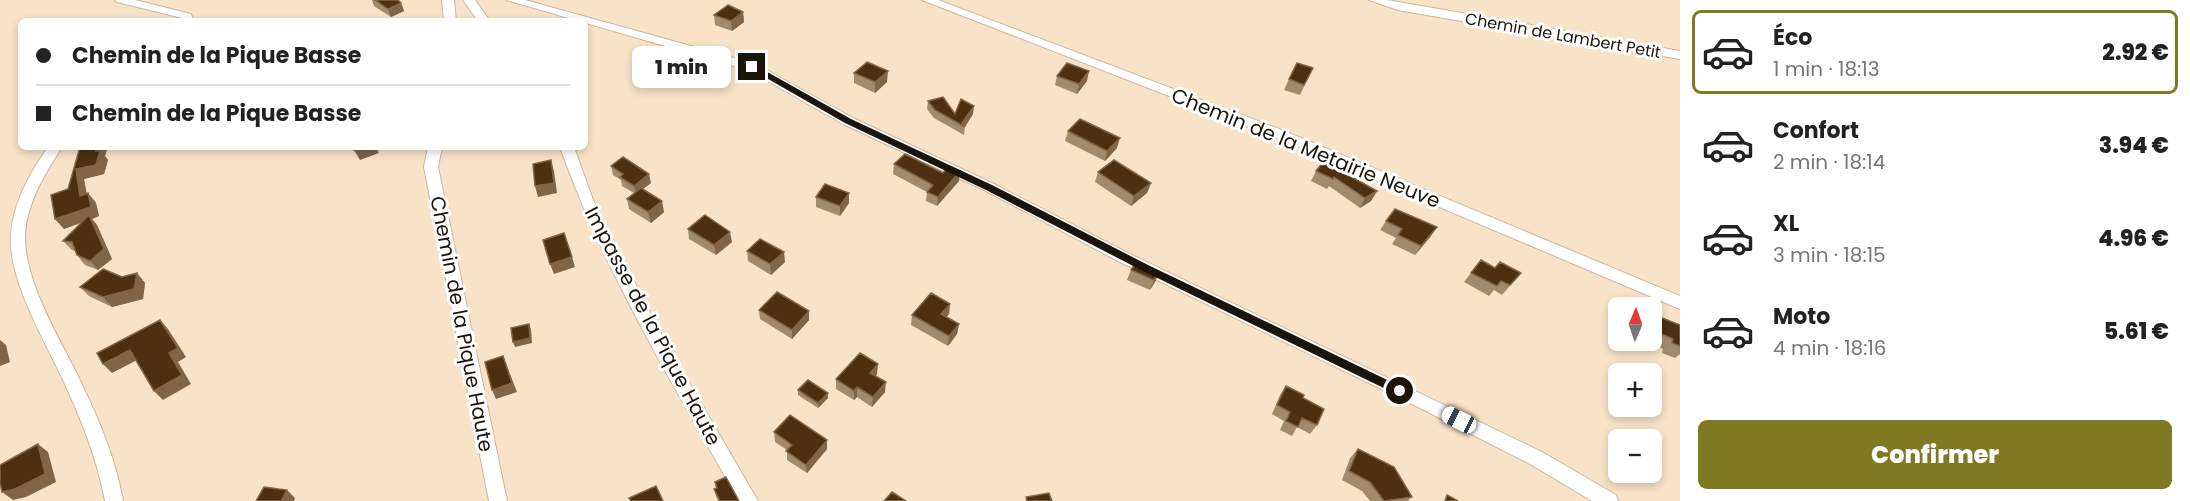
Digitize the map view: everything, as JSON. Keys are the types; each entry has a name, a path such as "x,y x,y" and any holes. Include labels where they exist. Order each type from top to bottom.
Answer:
{"street":[{"path":"120,0 187,16 187,18"},
{"path":"448,0 450,18"},
{"path":"470,0 482,18"},
{"path":"512,0 576,18"},
{"name":"Chemin de la Metairie Neuve","path":"928,0 1277,134 1680,303"},
{"name":"Chemin de Lambert Petit","path":"1375,0 1398,7 1680,55"},
{"path":"588,21 752,67 848,121 989,187 1146,268 1536,458 1609,501"},
{"path":"53,150 32,180 18,235 22,258 26,280 98,444 113,487 114,501"},
{"name":"Chemin de la Pique Haute","path":"434,150 431,167 498,501"},
{"name":"Impasse de la Pique Haute","path":"568,150 586,200 656,340 749,501"}],"building":[{"path":"375,0 398,0 401,3 388,9"},
{"path":"728,5 743,12 731,21 714,15"},
{"path":"867,62 888,71 875,82 854,73"},
{"path":"1067,63 1089,71 1079,84 1057,76"},
{"path":"1297,63 1313,68 1304,85 1289,79"},
{"path":"943,97 955,114 961,99 974,106 962,123 965,127 935,110 928,101"},
{"path":"1080,119 1120,138 1107,151 1068,131"},
{"path":"79,150 100,150 96,165 76,169 80,196 88,193 91,207 55,219 51,195 68,189"},
{"path":"905,154 943,173 948,166 960,171 938,197 927,192 933,185 894,164"},
{"path":"623,157 649,174 634,186 620,177 623,174 611,166"},
{"path":"551,160 554,183 535,186 533,164"},
{"path":"1114,160 1151,183 1134,196 1098,172"},
{"path":"1324,161 1341,168 1339,170 1377,191 1365,198 1334,177 1333,179 1316,171"},
{"path":"825,184 849,193 840,206 816,197"},
{"path":"641,188 662,201 648,212 627,199"},
{"path":"1395,209 1437,227 1421,246 1398,235 1402,229 1386,221"},
{"path":"89,215 104,249 90,261 77,255 72,242 63,241"},
{"path":"705,215 730,232 714,245 688,229"},
{"path":"564,233 572,257 550,264 543,240"},
{"path":"760,239 784,252 770,264 747,251"},
{"path":"1481,260 1495,268 1500,262 1521,273 1510,285 1501,281 1497,286 1471,273"},
{"path":"1137,261 1159,272 1154,280 1131,270"},
{"path":"103,269 122,277 137,273 134,289 103,297 80,287"},
{"path":"777,292 809,311 792,330 759,310"},
{"path":"931,293 950,304 941,314 959,324 949,336 912,315"},
{"path":"1662,318 1680,325 1680,346 1672,343 1673,339 1662,334"},
{"path":"160,320 178,348 169,353 182,375 154,391 130,350 103,364 97,353"},
{"path":"529,324 530,338 513,342 511,328"},
{"path":"860,353 878,364 870,373 886,382 873,397 857,387 854,391 836,379"},
{"path":"503,356 512,383 492,390 485,362"},
{"path":"808,380 828,393 818,403 798,390"},
{"path":"1286,386 1324,409 1317,425 1302,418 1298,427 1286,421 1290,412 1277,405"},
{"path":"790,415 827,440 806,465 786,451 792,445 774,432"},
{"path":"38,444 45,474 15,489 2,492 0,465"},
{"path":"1358,449 1394,467 1412,497 1384,501 1370,482 1349,471"},
{"path":"726,477 739,501 720,501 714,489 717,488 715,482"},
{"path":"656,486 663,501 631,501 629,498"},
{"path":"264,487 287,490 281,501 256,501"},
{"path":"892,492 906,501 884,501"},
{"path":"1049,493 1052,501 1027,501 1026,497"},
{"path":"1447,495 1458,501 1445,501"}],"route":[{"path":"752,67 848,121 989,187 1144,267 1400,391"}]}
